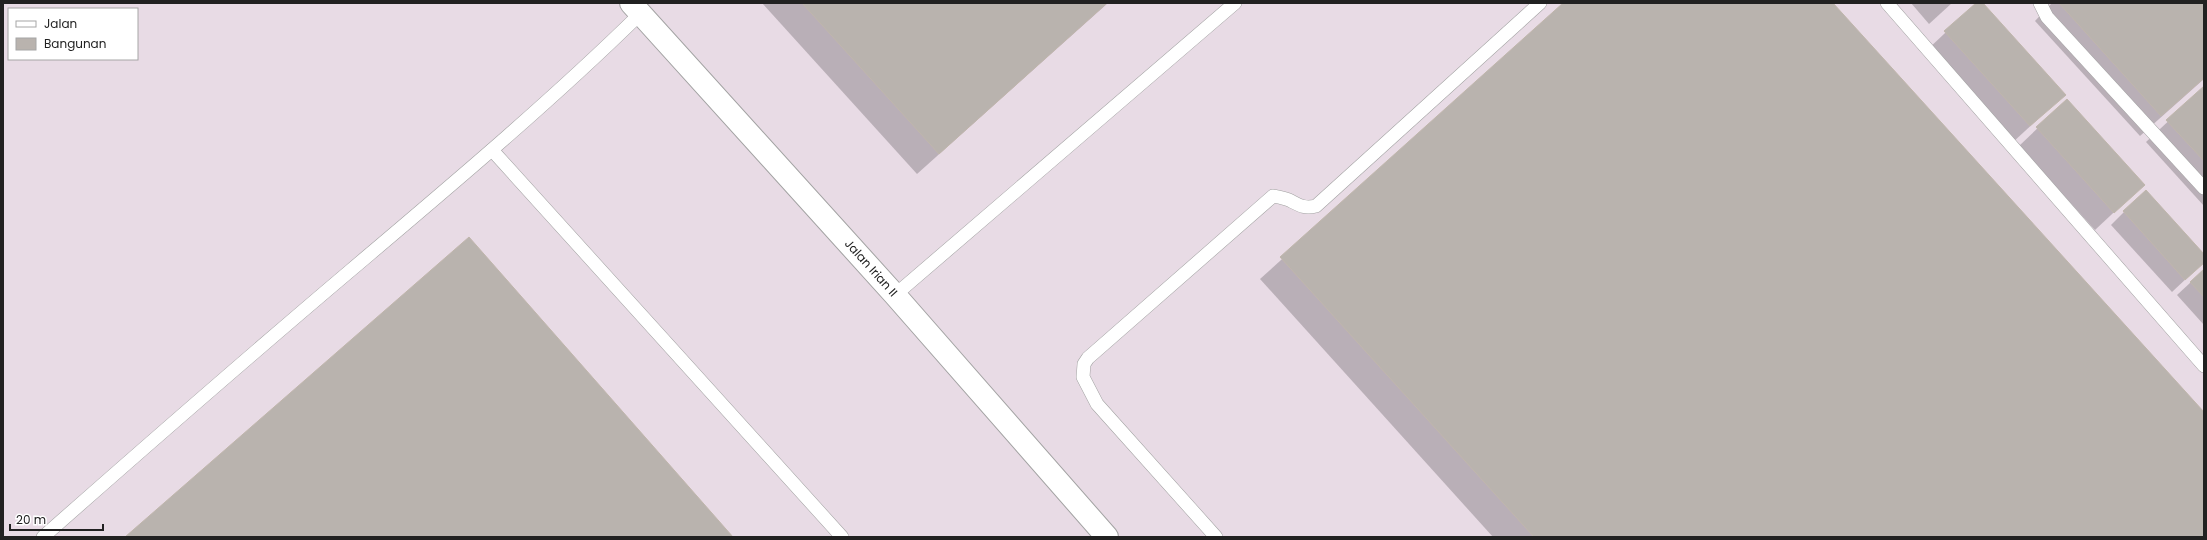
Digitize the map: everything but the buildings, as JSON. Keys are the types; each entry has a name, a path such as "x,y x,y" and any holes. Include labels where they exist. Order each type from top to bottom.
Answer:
{"street":[{"name":"Jalan Irian II","path":"636,8 895,295 1107,537"}],"lane":[{"path":"895,295 1235,3"},
{"path":"1216,537 1097,404 1083,376 1084,364 1088,358 1273,196 1288,199 1302,207 1308,208 1316,206 1540,3"},
{"path":"1887,3 2204,366"},
{"path":"2040,3 2047,17 2204,188"},
{"path":"43,537 200,398 492,150 594,59 636,8"},
{"path":"492,150 842,537"}],"shaded area":[{"path":"3,3 2204,3 2204,537 3,537"}]}
